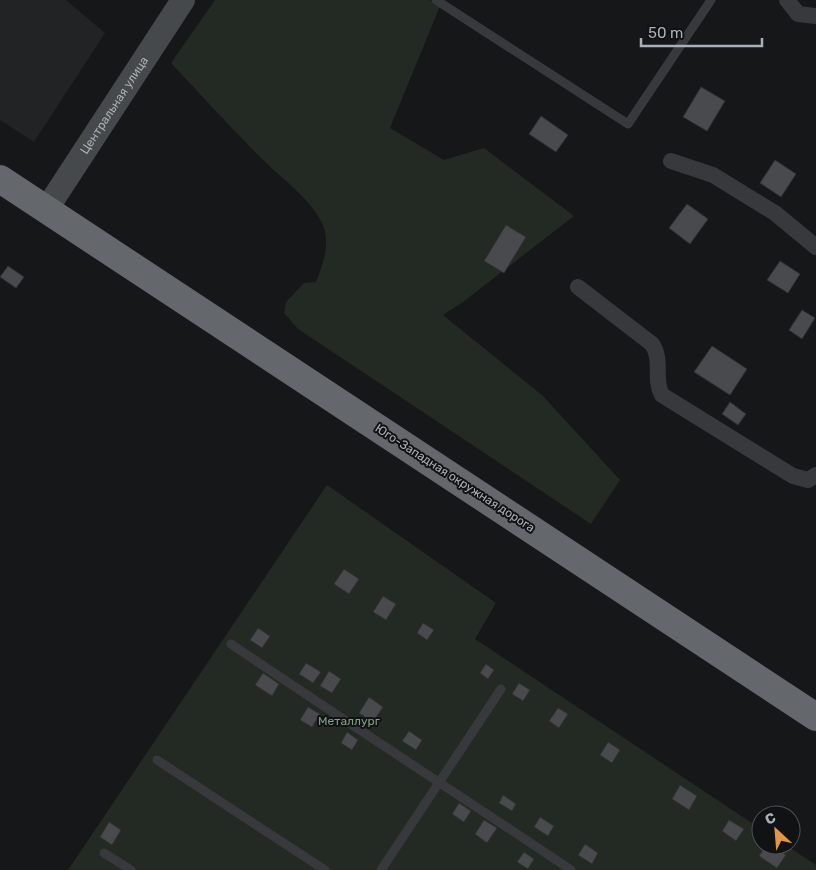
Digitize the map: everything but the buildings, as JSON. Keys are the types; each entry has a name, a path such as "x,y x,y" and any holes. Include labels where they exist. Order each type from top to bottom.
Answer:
{"highway":[{"path":"0,179 46,210"},
{"name":"Юго-Западная окружная дорога","path":"46,210 816,717"}],"street":[{"name":"Центральная улица","path":"46,210 183,0"},
{"path":"787,0 798,14 816,16"},
{"path":"671,161 713,175 775,213 816,247"},
{"path":"578,286 652,344 658,357 659,389 662,395 793,476 808,480 816,475"}],"lane":[{"path":"436,0 628,124 711,0"},
{"path":"230,644 372,740 440,782 571,870"},
{"path":"381,870 502,689"},
{"path":"157,760 325,870"},
{"path":"104,853 131,870"}],"shaded area":[{"path":"0,0 66,0 105,33 34,142 0,120"}],"green space":[{"path":"215,0 429,0 440,6 390,128 444,160 484,148 574,216 463,302 443,315 543,396 620,480 591,524 298,329 284,313 286,302 304,283 316,282 326,250 326,234 320,219 308,202 249,146 171,63"},
{"name":"Металлург","path":"327,485 496,603 475,639 751,822 751,855 801,855 816,865 816,870 68,870"}]}
